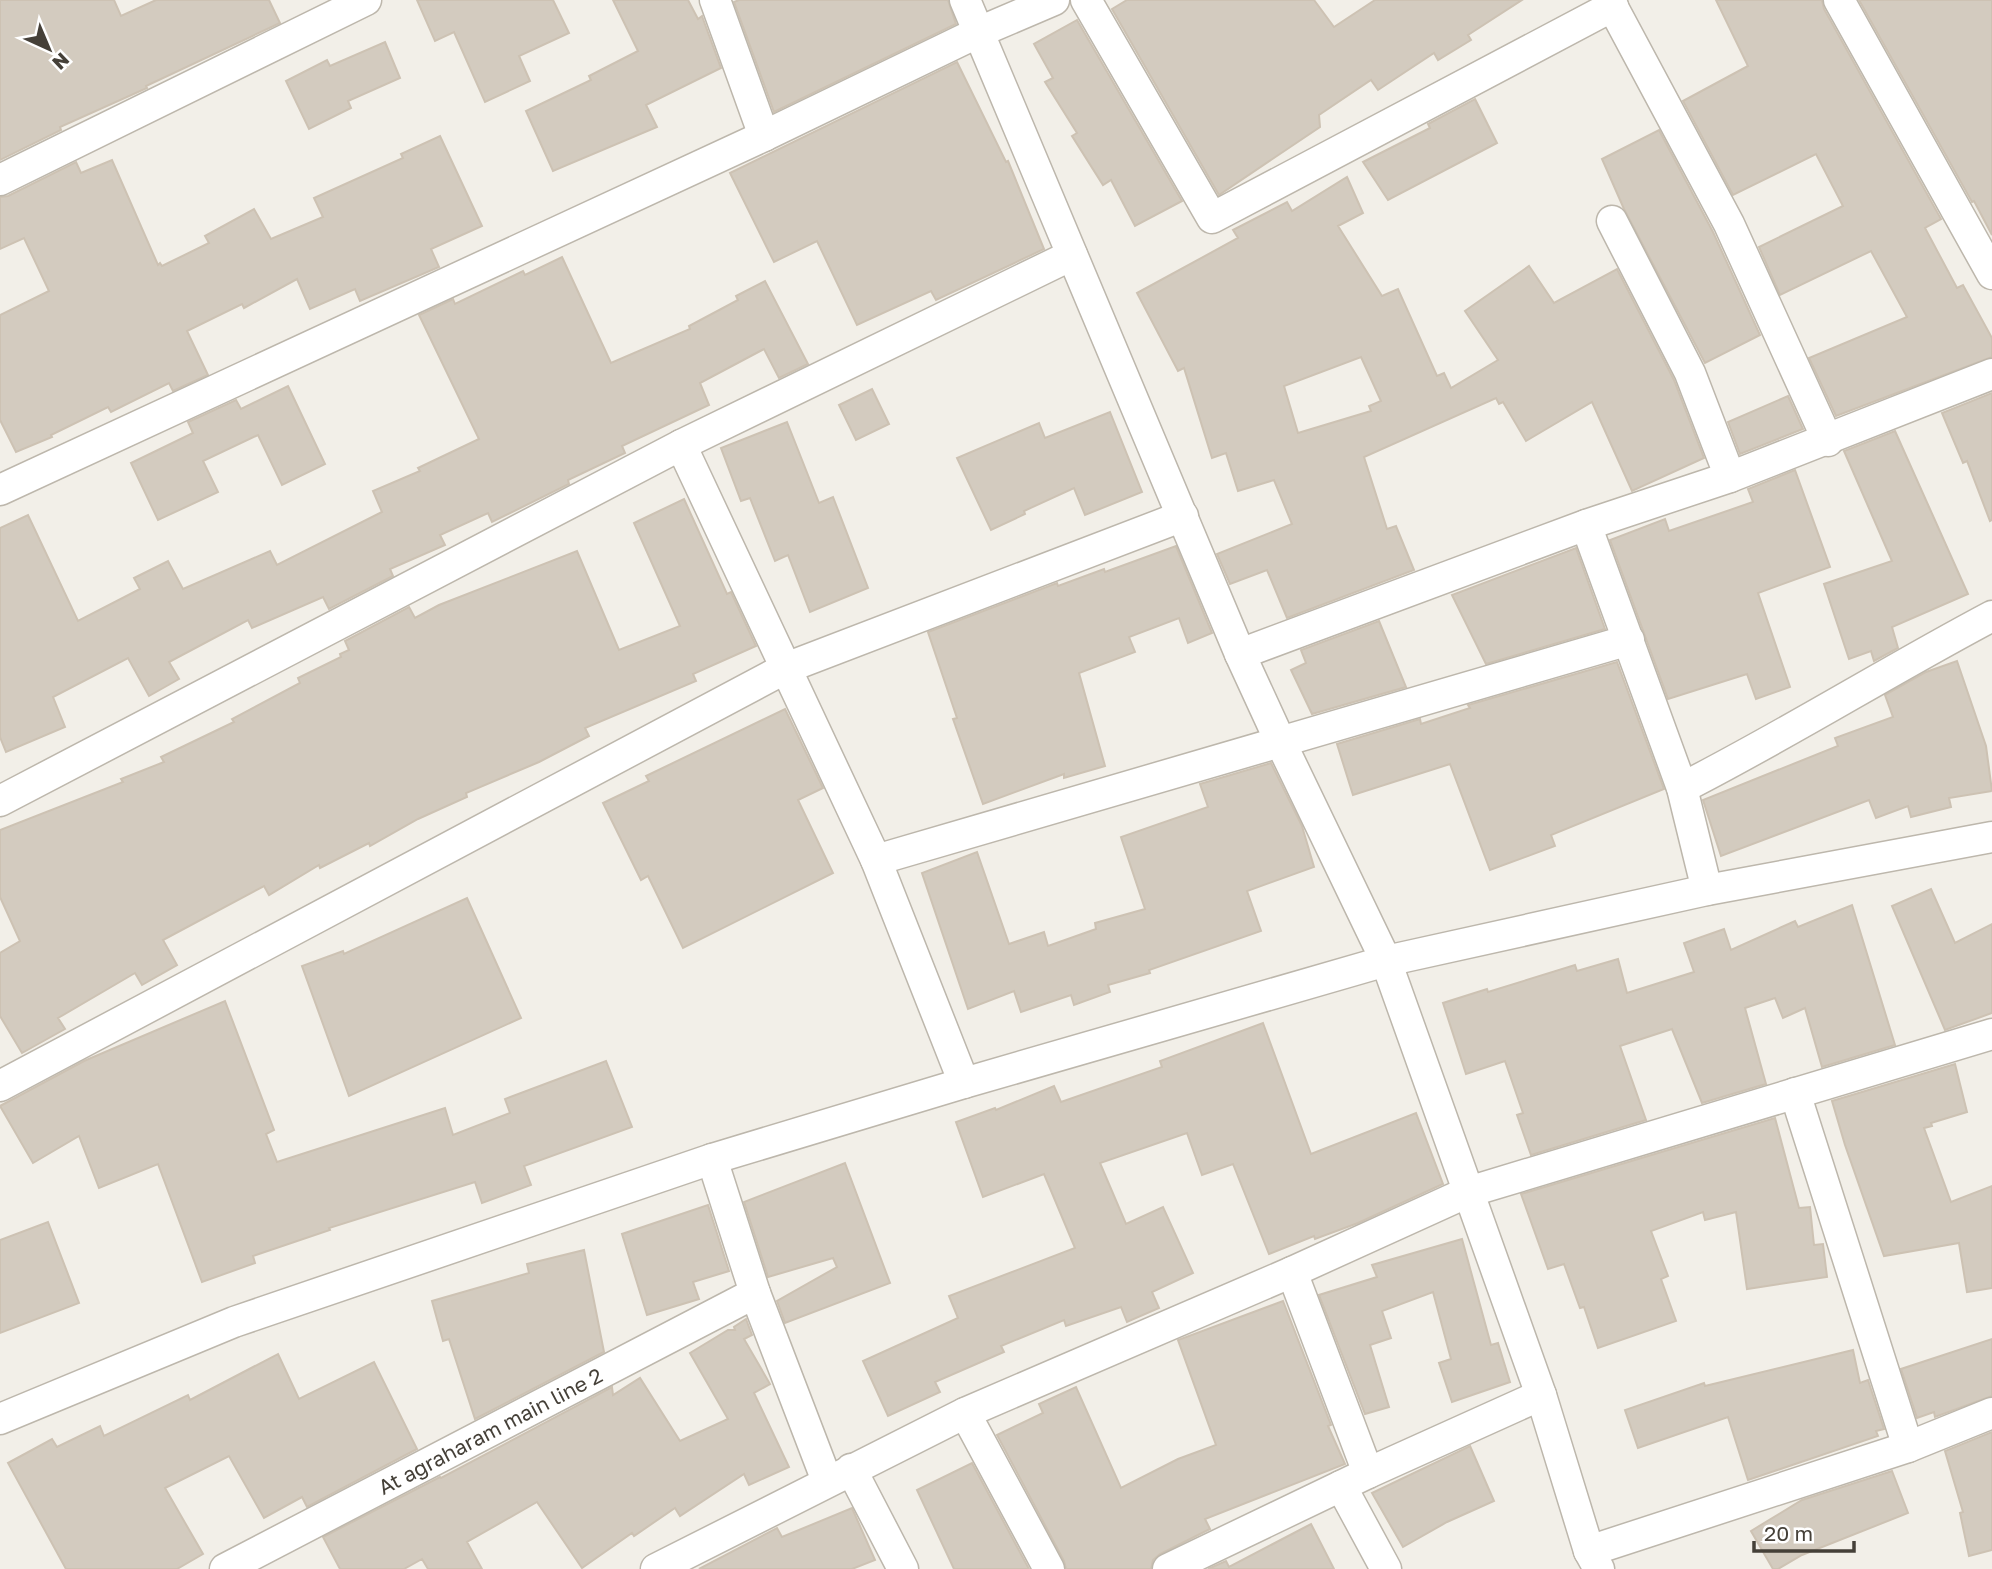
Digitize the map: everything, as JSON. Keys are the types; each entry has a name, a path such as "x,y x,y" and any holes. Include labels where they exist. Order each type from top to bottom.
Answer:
{"street":[{"path":"0,180 366,0"},
{"path":"715,0 764,136"},
{"path":"965,0 1240,654 1386,961 1541,1395 1594,1560 1908,1447 1992,1413"},
{"path":"3,480 764,136 979,32 1054,0"},
{"path":"1086,0 1212,218 1611,3 1729,225 1828,441"},
{"path":"1839,0 1992,274"},
{"path":"1612,221 1690,373 1730,477"},
{"path":"0,801 681,445 1072,256"},
{"path":"1240,654 1586,525 1828,441 1992,374"},
{"path":"681,445 877,860 964,1083"},
{"path":"0,1086 786,668 1183,516"},
{"path":"1586,525 1682,788 1707,890"},
{"path":"1682,788 1758,749 1992,616"},
{"path":"877,860 1629,640"},
{"path":"0,1419 234,1322 712,1159 964,1083 1386,961 1707,890 1990,843"},
{"path":"656,1569 965,1413 1292,1272 1468,1192 1795,1093 1990,1039"},
{"path":"1795,1093 1908,1447"},
{"path":"712,1159 755,1293 839,1475 903,1569"},
{"path":"1292,1272 1368,1473"},
{"name":"At agraharam main line 2","path":"225,1569 755,1293"},
{"path":"1168,1569 1368,1473 1541,1395"},
{"path":"965,1413 1049,1569"},
{"path":"1341,1486 1386,1569"}],"building":[{"path":"0,0 114,0 121,16 156,0 269,0 280,23 60,127 61,130 0,160"},
{"path":"417,0 553,0 569,33 519,56 530,81 485,102 454,32 435,41"},
{"path":"613,0 688,0 698,19 702,16 721,68 646,105 657,127 553,171 526,111 591,80 589,76 638,51"},
{"path":"948,0 956,24 774,112 734,2"},
{"path":"1127,0 1314,0 1334,27 1375,0 1522,0 1468,35 1471,40 1438,60 1434,53 1378,90 1371,80 1319,115 1320,127 1219,195 1112,9"},
{"path":"1716,0 1822,0 1824,9 1941,219 1925,228 1957,288 1963,285 1992,338 1992,357 1836,416 1809,358 1907,317 1871,251 1780,295 1759,247 1843,206 1816,154 1733,195 1683,101 1748,66"},
{"path":"1859,0 1992,0 1992,235 1974,201 1972,202"},
{"path":"1077,20 1182,201 1135,226 1111,180 1103,185 1072,136 1077,133 1045,82 1053,78 1034,44"},
{"path":"385,42 400,78 348,101 351,108 309,129 286,81 327,60 330,66"},
{"path":"957,62 1006,162 1008,161 1044,249 936,300 931,291 857,325 817,241 774,262 730,173"},
{"path":"1475,99 1497,143 1388,200 1363,162 1430,128 1428,124"},
{"path":"1659,130 1713,232 1760,335 1705,363 1624,209 1602,159"},
{"path":"440,136 482,226 431,249 439,267 360,301 355,289 310,309 297,279 244,308 242,304 187,331 208,375 173,391 169,383 111,412 108,407 51,435 52,437 16,452 0,420 0,315 49,291 24,238 0,249 0,197 8,196 76,162 81,173 112,160 158,265 160,263 162,266 209,243 205,236 254,209 271,239 323,217 314,198 403,158 401,154"},
{"path":"1347,177 1363,213 1338,226 1382,296 1398,289 1437,376 1444,373 1451,388 1498,360 1465,311 1529,266 1554,303 1617,269 1674,380 1704,458 1632,491 1592,402 1526,441 1503,402 1499,404 1496,398 1364,457 1387,529 1396,526 1414,570 1287,618 1267,570 1230,584 1217,554 1292,524 1274,480 1238,491 1226,453 1212,458 1184,368 1178,371 1137,293 1238,238 1233,230 1287,202 1292,211","holes":["1361,357 1381,401 1369,406 1371,411 1298,433 1284,386"]},
{"path":"562,257 611,363 690,329 689,326 738,300 736,296 765,281 808,364 779,378 764,349 700,383 709,405 622,446 625,453 568,480 569,484 492,522 488,513 440,535 445,545 390,569 393,576 329,609 323,597 252,628 248,620 169,662 179,679 149,696 128,658 53,697 65,727 6,752 0,737 0,528 28,515 78,621 140,589 134,578 168,561 183,589 270,551 277,565 382,512 373,491 420,471 418,468 479,439 419,315 453,299 455,304 523,271 525,275"},
{"path":"288,386 325,464 282,485 258,435 203,461 218,492 158,520 131,463 193,433 188,422 236,400 241,409"},
{"path":"872,389 889,424 856,440 839,405"},
{"path":"1992,393 1990,521 1967,461 1963,463 1942,413"},
{"path":"1788,396 1803,429 1740,454 1728,422"},
{"path":"1110,412 1142,492 1085,515 1074,488 991,530 957,458 1039,423 1045,438"},
{"path":"787,422 819,503 833,497 868,588 810,612 788,555 775,561 750,498 741,501 721,448"},
{"path":"1895,431 1968,594 1892,627 1898,648 1874,661 1871,651 1849,659 1824,584 1892,561 1844,451"},
{"path":"1795,470 1830,567 1758,593 1790,687 1756,699 1747,674 1668,699 1610,540 1665,519 1669,531 1753,502 1748,489"},
{"path":"684,499 727,594 731,592 756,646 693,674 696,681 585,728 589,736 539,762 466,793 467,797 418,819 370,846 369,843 320,868 319,865 269,895 264,886 163,940 177,965 142,985 135,973 58,1018 65,1029 22,1053 0,1016 0,953 20,941 0,897 0,830 123,782 121,779 164,762 161,757 234,722 232,719 300,683 298,678 341,657 340,654 349,650 345,641 409,607 415,618 439,605 577,551 619,650 680,626 634,523"},
{"path":"1176,546 1212,633 1188,643 1179,618 1129,637 1135,652 1079,673 1105,766 1064,778 1064,774 983,804 953,719 957,718 928,632 1057,583 1058,586 1104,569 1105,572"},
{"path":"1576,548 1605,629 1486,664 1452,595"},
{"path":"1379,621 1406,687 1312,714 1291,670 1306,663 1301,650"},
{"path":"1957,661 1986,746 1992,791 1949,798 1951,807 1911,817 1908,806 1876,818 1869,800 1721,856 1703,800 1838,746 1835,738 1893,717 1885,695 1926,672"},
{"path":"1617,662 1664,789 1551,835 1555,846 1490,870 1450,764 1353,795 1337,744 1420,719 1421,724 1470,708 1468,705"},
{"path":"785,709 823,788 798,800 833,873 683,948 648,876 641,880 603,803 649,781 646,776"},
{"path":"1271,763 1302,826 1314,867 1247,891 1261,931 1149,970 1150,973 1108,985 1110,992 1074,1005 1071,995 1021,1012 1014,991 968,1009 922,873 977,852 1009,944 1044,932 1048,946 1096,929 1095,923 1145,909 1121,837 1208,807 1200,784"},
{"path":"1931,889 1955,943 1992,924 1992,1013 1945,1030 1892,906"},
{"path":"467,898 521,1018 349,1096 302,966 343,951 344,954"},
{"path":"1852,905 1895,1045 1822,1067 1805,1008 1783,1018 1775,998 1745,1008 1766,1084 1702,1103 1672,1029 1620,1046 1646,1120 1531,1155 1517,1115 1523,1113 1505,1061 1466,1074 1443,1003 1575,965 1577,971 1618,959 1627,993 1694,972 1684,943 1724,929 1731,950 1795,921 1798,927"},
{"path":"225,1001 274,1130 266,1134 277,1162 445,1108 453,1135 510,1113 505,1099 606,1061 632,1127 524,1166 531,1185 482,1203 475,1182 329,1228 330,1230 253,1256 255,1263 202,1282 158,1164 99,1188 79,1136 33,1163 0,1106 84,1061"},
{"path":"1263,1023 1311,1154 1416,1113 1443,1184 1358,1223 1315,1239 1314,1236 1269,1254 1233,1164 1202,1175 1187,1133 1100,1163 1126,1224 1163,1207 1193,1273 1152,1292 1159,1308 1127,1322 1121,1307 1066,1326 1064,1320 1001,1346 1004,1352 935,1382 940,1392 888,1416 863,1361 958,1318 949,1296 1075,1248 1044,1174 983,1197 956,1122 995,1108 996,1110 1054,1086 1061,1102 1162,1067 1160,1061"},
{"path":"1955,1064 1967,1112 1931,1123 1932,1126 1924,1128 1951,1202 1992,1186 1992,1288 1967,1292 1959,1243 1884,1256 1832,1101"},
{"path":"1775,1118 1799,1208 1810,1207 1814,1245 1823,1244 1827,1277 1747,1289 1736,1212 1705,1220 1703,1212 1651,1231 1668,1276 1661,1279 1676,1321 1598,1348 1584,1307 1580,1308 1564,1264 1548,1269 1521,1194"},
{"path":"845,1163 890,1283 785,1323 777,1301 837,1267 833,1258 768,1277 744,1202"},
{"path":"708,1205 729,1271 693,1282 699,1299 647,1315 622,1234"},
{"path":"48,1222 79,1303 0,1333 0,1240"},
{"path":"1462,1239 1491,1345 1498,1343 1510,1382 1452,1402 1439,1363 1451,1359 1433,1292 1382,1311 1391,1338 1370,1345 1389,1407 1365,1414 1319,1295 1377,1277 1372,1265"},
{"path":"584,1250 604,1352 475,1419 449,1339 443,1341 432,1301 529,1273 527,1264"},
{"path":"1283,1301 1331,1425 1328,1426 1345,1464 1205,1519 1210,1529 1160,1554 1153,1560 1151,1569 1066,1569 997,1435 1043,1413 1039,1404 1076,1387 1121,1488 1178,1459 1216,1445 1178,1340"},
{"path":"746,1319 752,1335 744,1339 770,1384 754,1393 789,1467 749,1485 744,1474 680,1516 675,1508 634,1536 632,1533 582,1568 537,1502 467,1542 482,1569 428,1569 422,1559 404,1569 340,1569 323,1537 612,1387 613,1395 640,1378 680,1441 728,1419 690,1353 728,1330 735,1330 734,1327"},
{"path":"1992,1339 1992,1396 1935,1417 1934,1412 1917,1418 1901,1369"},
{"path":"1853,1350 1860,1383 1868,1380 1884,1429 1876,1431 1878,1436 1748,1480 1728,1417 1638,1448 1625,1410 1704,1383 1705,1386"},
{"path":"278,1354 299,1399 374,1362 417,1449 307,1507 302,1497 264,1518 229,1456 165,1488 203,1554 177,1569 66,1569 8,1463 52,1439 57,1447 100,1426 104,1436 188,1395 190,1400"},
{"path":"1992,1432 1992,1550 1969,1556 1960,1513 1963,1512 1945,1451"},
{"path":"1470,1446 1494,1501 1447,1522 1403,1547 1372,1493"},
{"path":"972,1463 1029,1569 954,1569 917,1490"},
{"path":"1892,1471 1908,1513 1773,1569 1751,1531 1802,1500"},
{"path":"852,1508 875,1560 852,1569 699,1569 777,1528 782,1537"},
{"path":"1311,1524 1334,1569 1208,1569 1226,1561 1229,1567"}]}
